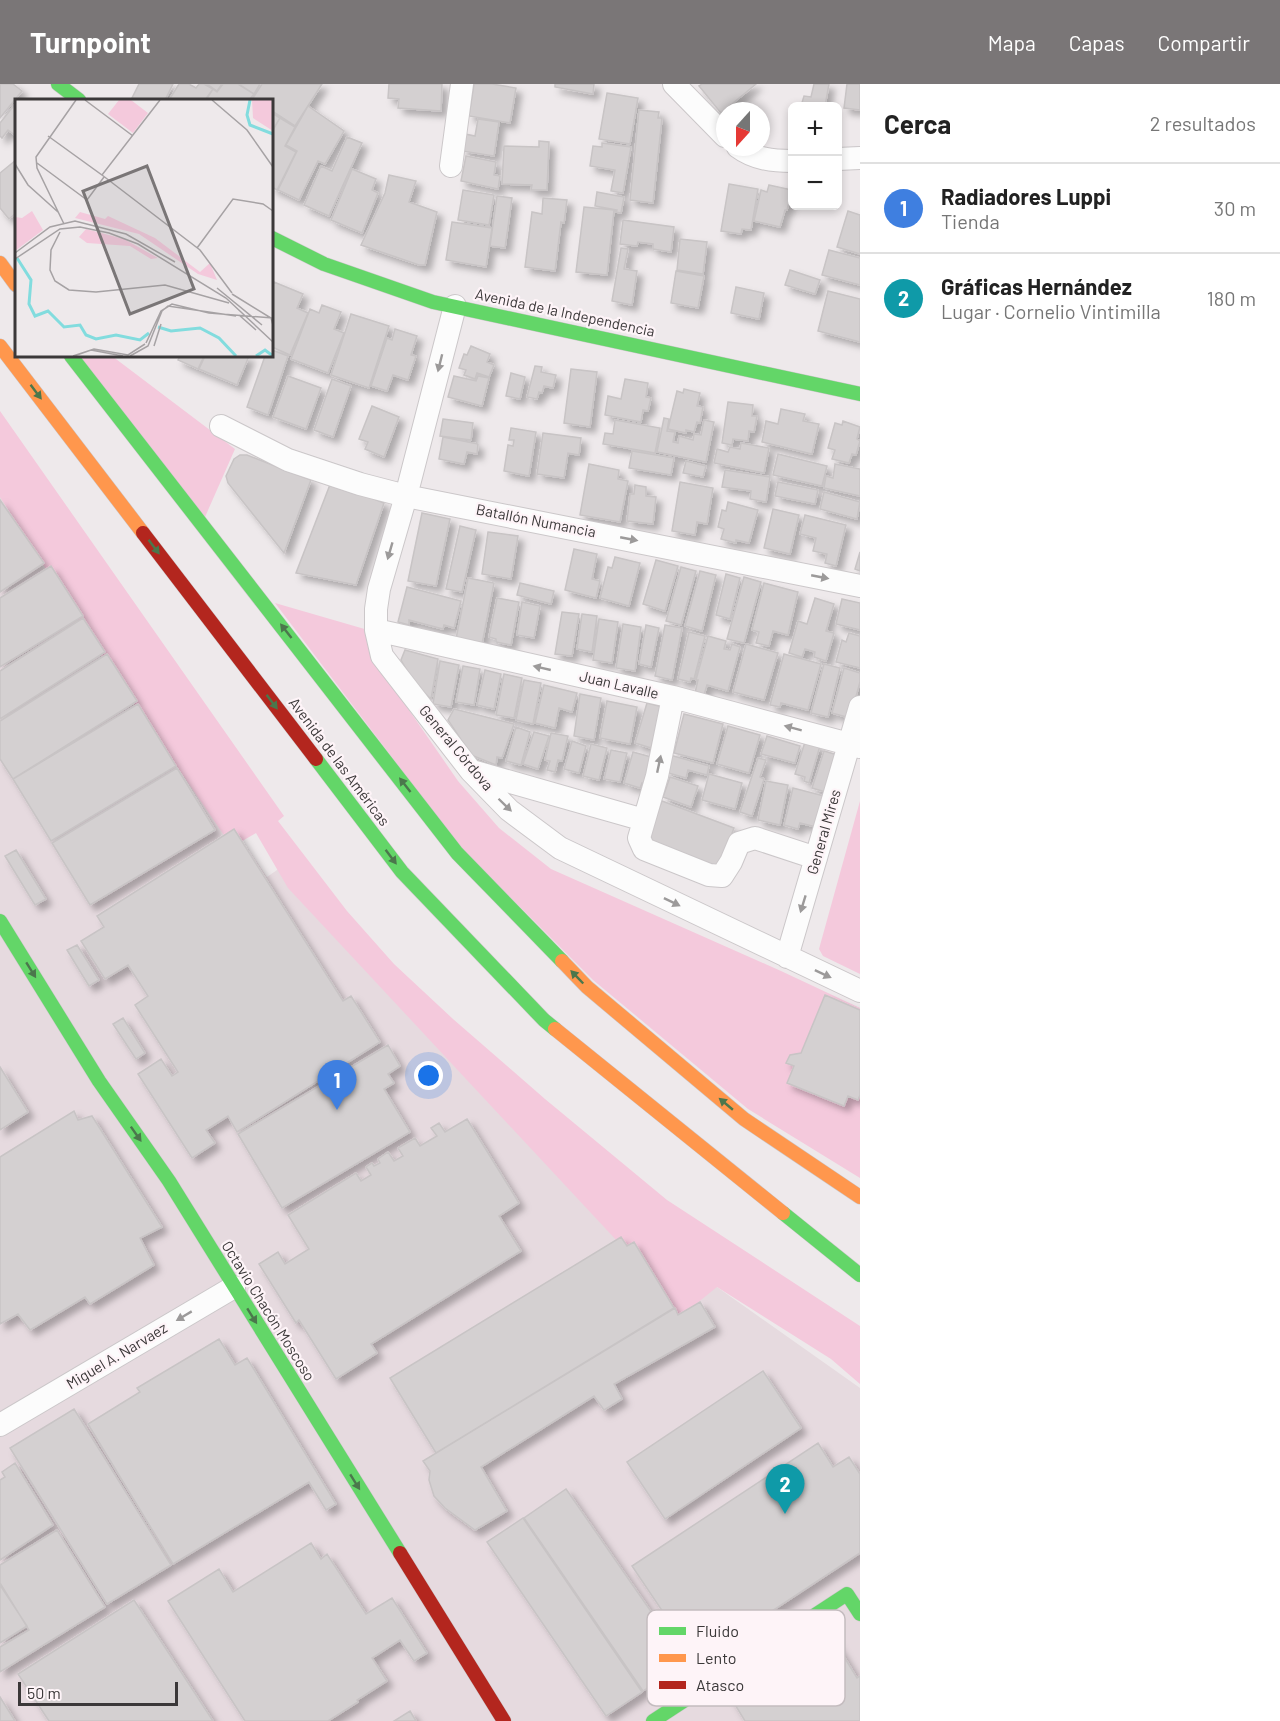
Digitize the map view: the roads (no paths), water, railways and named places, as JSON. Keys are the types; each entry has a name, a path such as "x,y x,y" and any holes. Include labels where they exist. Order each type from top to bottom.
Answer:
{"main road":[{"path":"58,84 78,99"},
{"name":"Avenida de la Independencia","path":"273,238 324,264 433,302 860,393"},
{"path":"0,264 15,284"},
{"name":"Avenida de las Américas","path":"0,346 402,872 544,1020 860,1275"},
{"path":"72,357 457,853 587,987 822,1188"},
{"name":"Octavio Chacón Moscoso","path":"0,921 99,1081 169,1181 504,1721"},
{"path":"744,1119 860,1197"},
{"name":"Avenida de las Américas","path":"704,1148 835,1237"},
{"path":"823,1610 847,1594 860,1614"},
{"path":"653,1721 676,1706"}],"street":[{"path":"451,166 462,84"},
{"path":"674,84 716,126"},
{"path":"749,156 788,161"},
{"path":"842,159 860,158"},
{"name":"General Córdova","path":"455,306 406,496 379,589 376,630 382,656 471,771 509,810 560,848 860,991"},
{"name":"Batallón Numancia","path":"221,426 288,460 360,484 406,496 860,586"},
{"name":"Juan Lavalle","path":"376,630 673,697 855,745"},
{"path":"673,697 657,776 639,838 644,849 709,875 722,876 739,843 755,838 816,858"},
{"name":"General Mires","path":"787,957 816,858 855,745 860,707"},
{"path":"471,771 644,820"},
{"name":"Miguel A. Narvaez","path":"0,1425 234,1287"}],"place":[{"name":"Radiadores Luppi","path":"337,1110"},
{"name":"Gráficas Hernández","path":"785,1514"}]}
